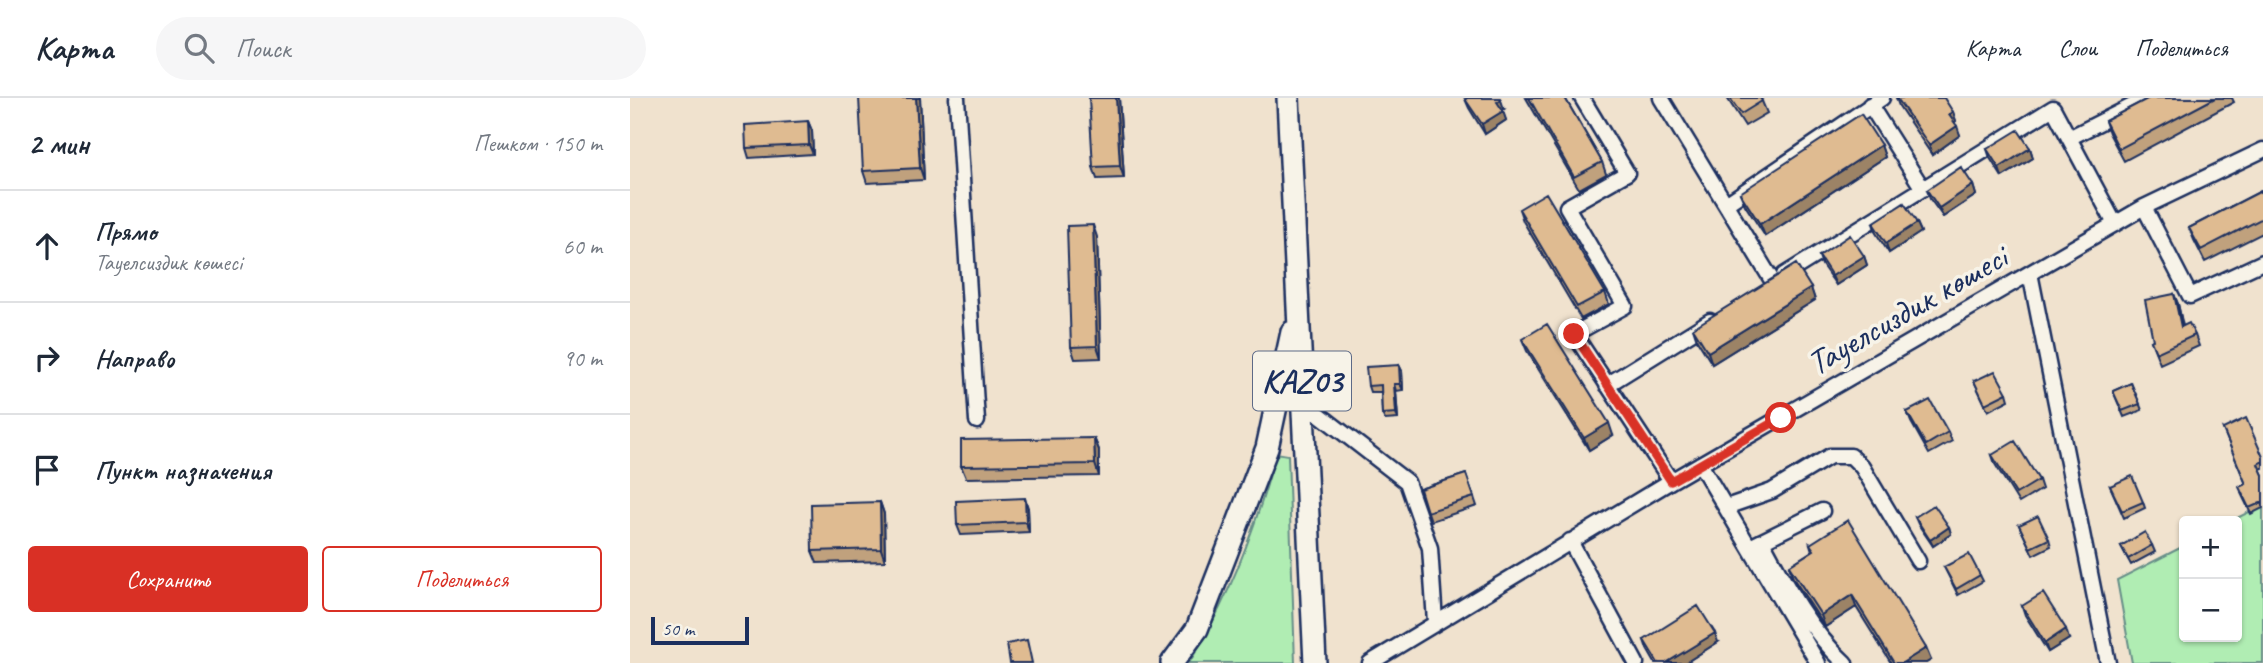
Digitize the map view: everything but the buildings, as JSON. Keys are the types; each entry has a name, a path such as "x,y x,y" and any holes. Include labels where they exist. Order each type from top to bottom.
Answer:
{"highway":[{"name":"KАZ03","path":"1288,98 1315,663"},
{"name":"KАZ03","path":"1172,663 1196,629 1267,448 1298,303"}],"street":[{"path":"957,98 977,421"},
{"path":"1583,98 1627,173 1567,207 1625,306 1574,334 1671,481"},
{"path":"1661,98 1726,204 1767,285 2053,108 2115,224"},
{"path":"2069,138 2148,98"},
{"path":"1726,204 1876,101 1923,189"},
{"name":"Тауелсиздик көшесі","path":"1370,663 1671,481 2144,207 2263,150"},
{"path":"2144,207 2190,296 2263,262"},
{"path":"2030,273 2108,663"},
{"path":"1607,385 1726,311"},
{"path":"1303,401 1407,482 1430,548 1435,622"},
{"path":"1726,508 1772,491 1830,456 1851,456 1862,467 1918,561"},
{"path":"1700,464 1726,508 1756,544 1832,651 1844,663"},
{"path":"1756,544 1822,511"},
{"path":"1570,541 1636,663"},
{"path":"1756,544 1818,663"}],"green space":[{"path":"1276,453 1288,455 1295,663 1189,663 1217,614 1240,562"},
{"path":"2263,505 2263,663 2132,663 2117,580 2179,549 2179,642 2242,642 2241,516"}],"route":[{"path":"1574,334 1671,481 1781,418"}]}
